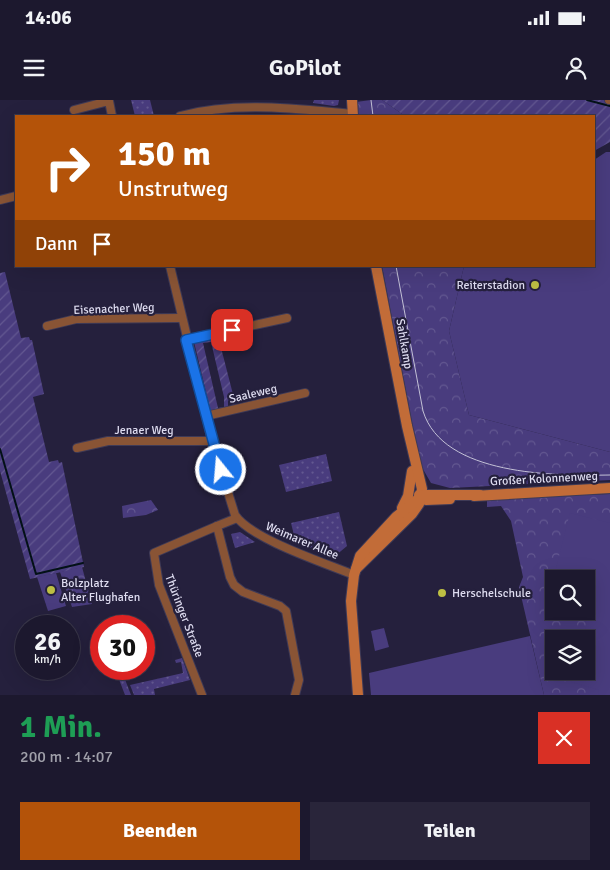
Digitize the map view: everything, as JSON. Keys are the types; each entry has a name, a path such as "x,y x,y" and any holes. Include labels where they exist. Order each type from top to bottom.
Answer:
{"street":[{"path":"186,115 214,110 254,107 353,115 352,100"},
{"path":"74,110 109,101 112,115"},
{"path":"0,200 15,196"},
{"path":"170,267 186,340 212,441 237,518"},
{"name":"Sahlkamp","path":"358,695 352,601 355,572 362,552 396,517 420,497 415,488 416,472 376,267"},
{"name":"Eisenacher Weg","path":"47,326 76,319 181,318"},
{"path":"186,340 287,318"},
{"name":"Saaleweg","path":"206,416 305,393"},
{"name":"Jenaer Weg","path":"77,448 108,441 212,441"},
{"path":"416,472 429,486 448,494"},
{"name":"Sahlkamp","path":"396,517 408,496 416,472"},
{"name":"Großer Kolonnenweg","path":"420,497 434,501 480,496 610,488"},
{"name":"Großer Kolonnenweg","path":"420,497 430,494 480,496"},
{"path":"355,572 412,514 419,504 420,497"},
{"name":"Großer Kolonnenweg","path":"412,514 434,501"},
{"name":"Thüringer Straße","path":"202,695 159,585 154,553 237,518"},
{"name":"Weimarer Allee","path":"237,518 267,540 355,572"},
{"path":"217,526 234,586 243,592 280,606 286,611 299,680 295,695"}],"green space":[{"path":"131,100 150,100 154,115 135,115"},
{"path":"314,100 339,100 338,105 334,106 313,103"},
{"path":"382,100 404,115 358,115 356,102"},
{"path":"382,100 610,100 610,142 595,150 595,115 404,115"},
{"name":"Reiterstadion","path":"606,152 610,152 610,452 469,415 449,331 464,267 595,267 595,159"},
{"path":"382,267 464,267 449,331 469,415 610,452 610,480 450,488 431,483 420,464"},
{"path":"5,272 21,338 29,337 32,340 44,394 33,397 49,462 58,460 59,463 62,462 84,567 30,579 0,471 0,273"},
{"path":"218,336 236,406 232,407 231,401 228,401 228,409 211,413 194,342","holes":["211,342 224,397 224,407 218,408 203,343"]},
{"path":"326,454 332,481 286,492 279,465"},
{"path":"610,494 610,695 544,695 519,587 523,577 511,521 501,506 487,507 487,498"},
{"path":"151,500 158,510 146,515 123,518 122,506"},
{"path":"339,512 347,546 335,556 296,543 291,523"},
{"path":"570,513 610,523 610,695 598,695 599,690 571,682 572,680 595,680 595,630 585,630 587,622 580,620 595,620 595,570 556,570"},
{"path":"240,532 255,542 235,548 231,534"},
{"path":"82,567 92,604 72,607 60,572"},
{"name":"Bolzplatz Alter Flughafen","path":"56,573 66,606 48,611 37,577"},
{"path":"384,628 389,647 375,651 371,631"},
{"path":"530,636 544,695 371,695 369,673"},
{"path":"182,658 190,680 154,689 155,695 134,695 130,685 183,673 181,662 176,663 175,660"},
{"path":"119,680 125,680 131,695 125,695"}],"waterway":[{"path":"587,100 610,106"},
{"path":"0,449 36,574 83,563"}],"tram line":[{"path":"371,100 373,115"},
{"path":"396,267 423,411 435,432 453,449 476,460 503,468 560,475 610,475"}],"place":[{"name":"Reiterstadion","path":"535,285"},
{"name":"Bolzplatz Alter Flughafen","path":"51,590"},
{"name":"Herschelschule","path":"442,593"}],"route":[{"path":"221,470 186,340 232,330"}]}
